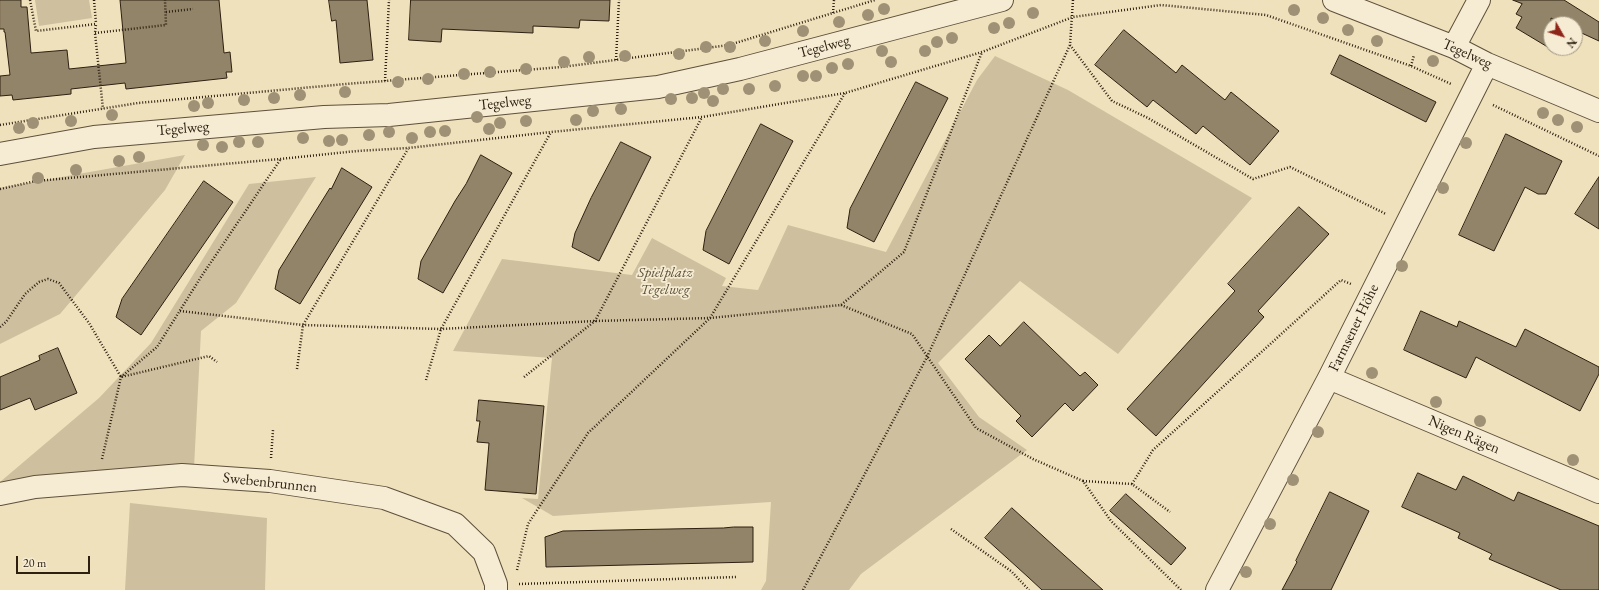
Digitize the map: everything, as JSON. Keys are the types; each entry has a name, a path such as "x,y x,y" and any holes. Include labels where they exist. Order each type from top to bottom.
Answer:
{"street":[{"name":"Tegelweg","path":"0,154 94,137 324,117 389,115 658,87 740,69 1002,0"},
{"path":"1454,47 1479,0"},
{"name":"Tegelweg","path":"1341,1 1454,47 1487,64 1599,111"},
{"name":"Farmsener Höhe","path":"1217,590 1329,378 1487,64"},
{"name":"Nigen Rägen","path":"1329,378 1599,492"},
{"name":"Swebenbrunnen","path":"0,494 35,487 182,475 270,481 384,498 455,524 484,552 496,587"}],"path":[{"path":"30,0 36,31 96,24"},
{"path":"94,0 96,24 95,33 103,109"},
{"path":"95,33 166,25 165,0"},
{"path":"385,81 390,0"},
{"path":"616,60 619,0"},
{"name":"Tegelweg","path":"833,13 834,0"},
{"path":"0,125 138,103 562,67 729,45 875,0"},
{"path":"803,590 927,357 1070,45 1073,0"},
{"path":"0,189 36,181 357,151 408,148 702,117 845,93 982,52 1073,17 1161,5 1266,15 1410,66 1472,94 1538,128 1599,156"},
{"path":"166,12 192,9"},
{"path":"1070,45 1112,101 1148,118 1252,179 1290,167 1406,224"},
{"path":"841,304 904,252 982,52"},
{"path":"496,587 517,570 528,524 588,433 710,318 845,93"},
{"path":"524,377 594,321 702,117"},
{"path":"426,380 441,329 551,132"},
{"path":"297,370 303,325 408,148"},
{"path":"96,481 120,377 157,347 280,159"},
{"path":"0,327 6,322 25,294 39,282 48,279 59,283 89,323 120,377"},
{"path":"1132,484 1153,450 1342,280 1372,294"},
{"path":"180,311 303,325 441,329 594,321 710,318 841,304 912,334 976,428 1033,459 1083,481 1132,484 1170,512"},
{"path":"120,377 209,356 217,362"},
{"path":"1083,481 1111,521 1181,590"},
{"path":"951,529 1011,571 1028,590"},
{"path":"496,587 736,577"}],"green space":[{"path":"35,0 89,0 92,18 39,26"},
{"name":"Spielplatz Tegelweg","path":"995,56 1068,90 1252,198 1118,354 1020,281 938,363 979,417 1027,450 861,574 849,590 761,590 766,581 771,502 553,516 522,498 538,499 552,358 453,351 502,259 632,275 652,238 726,278 722,286 758,290 788,225 886,252 977,80"},
{"path":"185,155 165,190 60,314 0,344 0,188"},
{"path":"316,177 236,303 201,331 194,468 0,484 0,482 99,398 151,343 249,184"},
{"path":"130,503 267,518 265,590 125,590"}],"building":[{"path":"0,0 21,0 21,7 27,7 31,53 67,50 69,69 126,63 120,0 219,0 224,53 230,52 232,72 226,72 227,78 126,89 125,83 71,89 71,94 13,100 12,95 0,96 0,76 10,75 5,32 4,29 0,29"},
{"path":"329,0 367,0 373,60 340,63 336,20 332,21"},
{"path":"411,0 610,0 609,21 580,20 579,28 533,26 533,33 442,29 441,42 409,40"},
{"path":"1513,0 1564,0 1599,22 1599,41 1583,34 1583,16 1543,16 1543,44 1516,28 1522,17 1516,14 1522,4"},
{"path":"1124,30 1176,73 1182,65 1225,100 1231,92 1279,131 1250,165 1203,126 1196,134 1153,100 1147,107 1095,65"},
{"path":"1340,55 1436,102 1426,122 1331,74"},
{"path":"916,82 948,98 874,242 847,228 850,209"},
{"path":"761,124 793,141 729,264 703,250 706,231"},
{"path":"1506,134 1562,161 1546,194 1538,194 1525,187 1494,251 1459,235"},
{"path":"621,142 651,157 599,261 572,247 575,233 591,198"},
{"path":"481,155 512,173 443,293 418,279 421,261 466,184"},
{"path":"342,168 372,187 300,304 275,289 279,270 330,188 331,189"},
{"path":"1599,177 1599,229 1575,214"},
{"path":"204,181 233,202 141,335 116,317 122,299"},
{"path":"1299,207 1329,234 1258,311 1264,317 1156,436 1127,409 1235,291 1228,284"},
{"path":"1421,311 1457,327 1459,321 1516,347 1525,329 1599,367 1599,374 1580,411 1476,357 1466,378 1404,350"},
{"path":"1024,322 1080,376 1085,372 1098,385 1073,411 1065,403 1032,437 1016,421 1021,416 965,359 989,335 1000,346"},
{"path":"58,348 77,393 35,410 30,398 0,410 0,377 40,360 39,356"},
{"path":"479,400 544,406 536,494 485,490 489,443 477,442 480,421 477,421"},
{"path":"1418,473 1456,490 1463,476 1514,501 1518,492 1599,526 1599,590 1561,590 1489,559 1492,554 1458,538 1460,533 1402,507"},
{"path":"1330,492 1369,511 1331,590 1282,590 1297,562 1296,561"},
{"path":"1126,494 1186,548 1171,565 1110,511"},
{"path":"1012,508 1103,590 1042,590 985,538"},
{"path":"753,527 753,562 546,567 545,537 563,531"}]}
